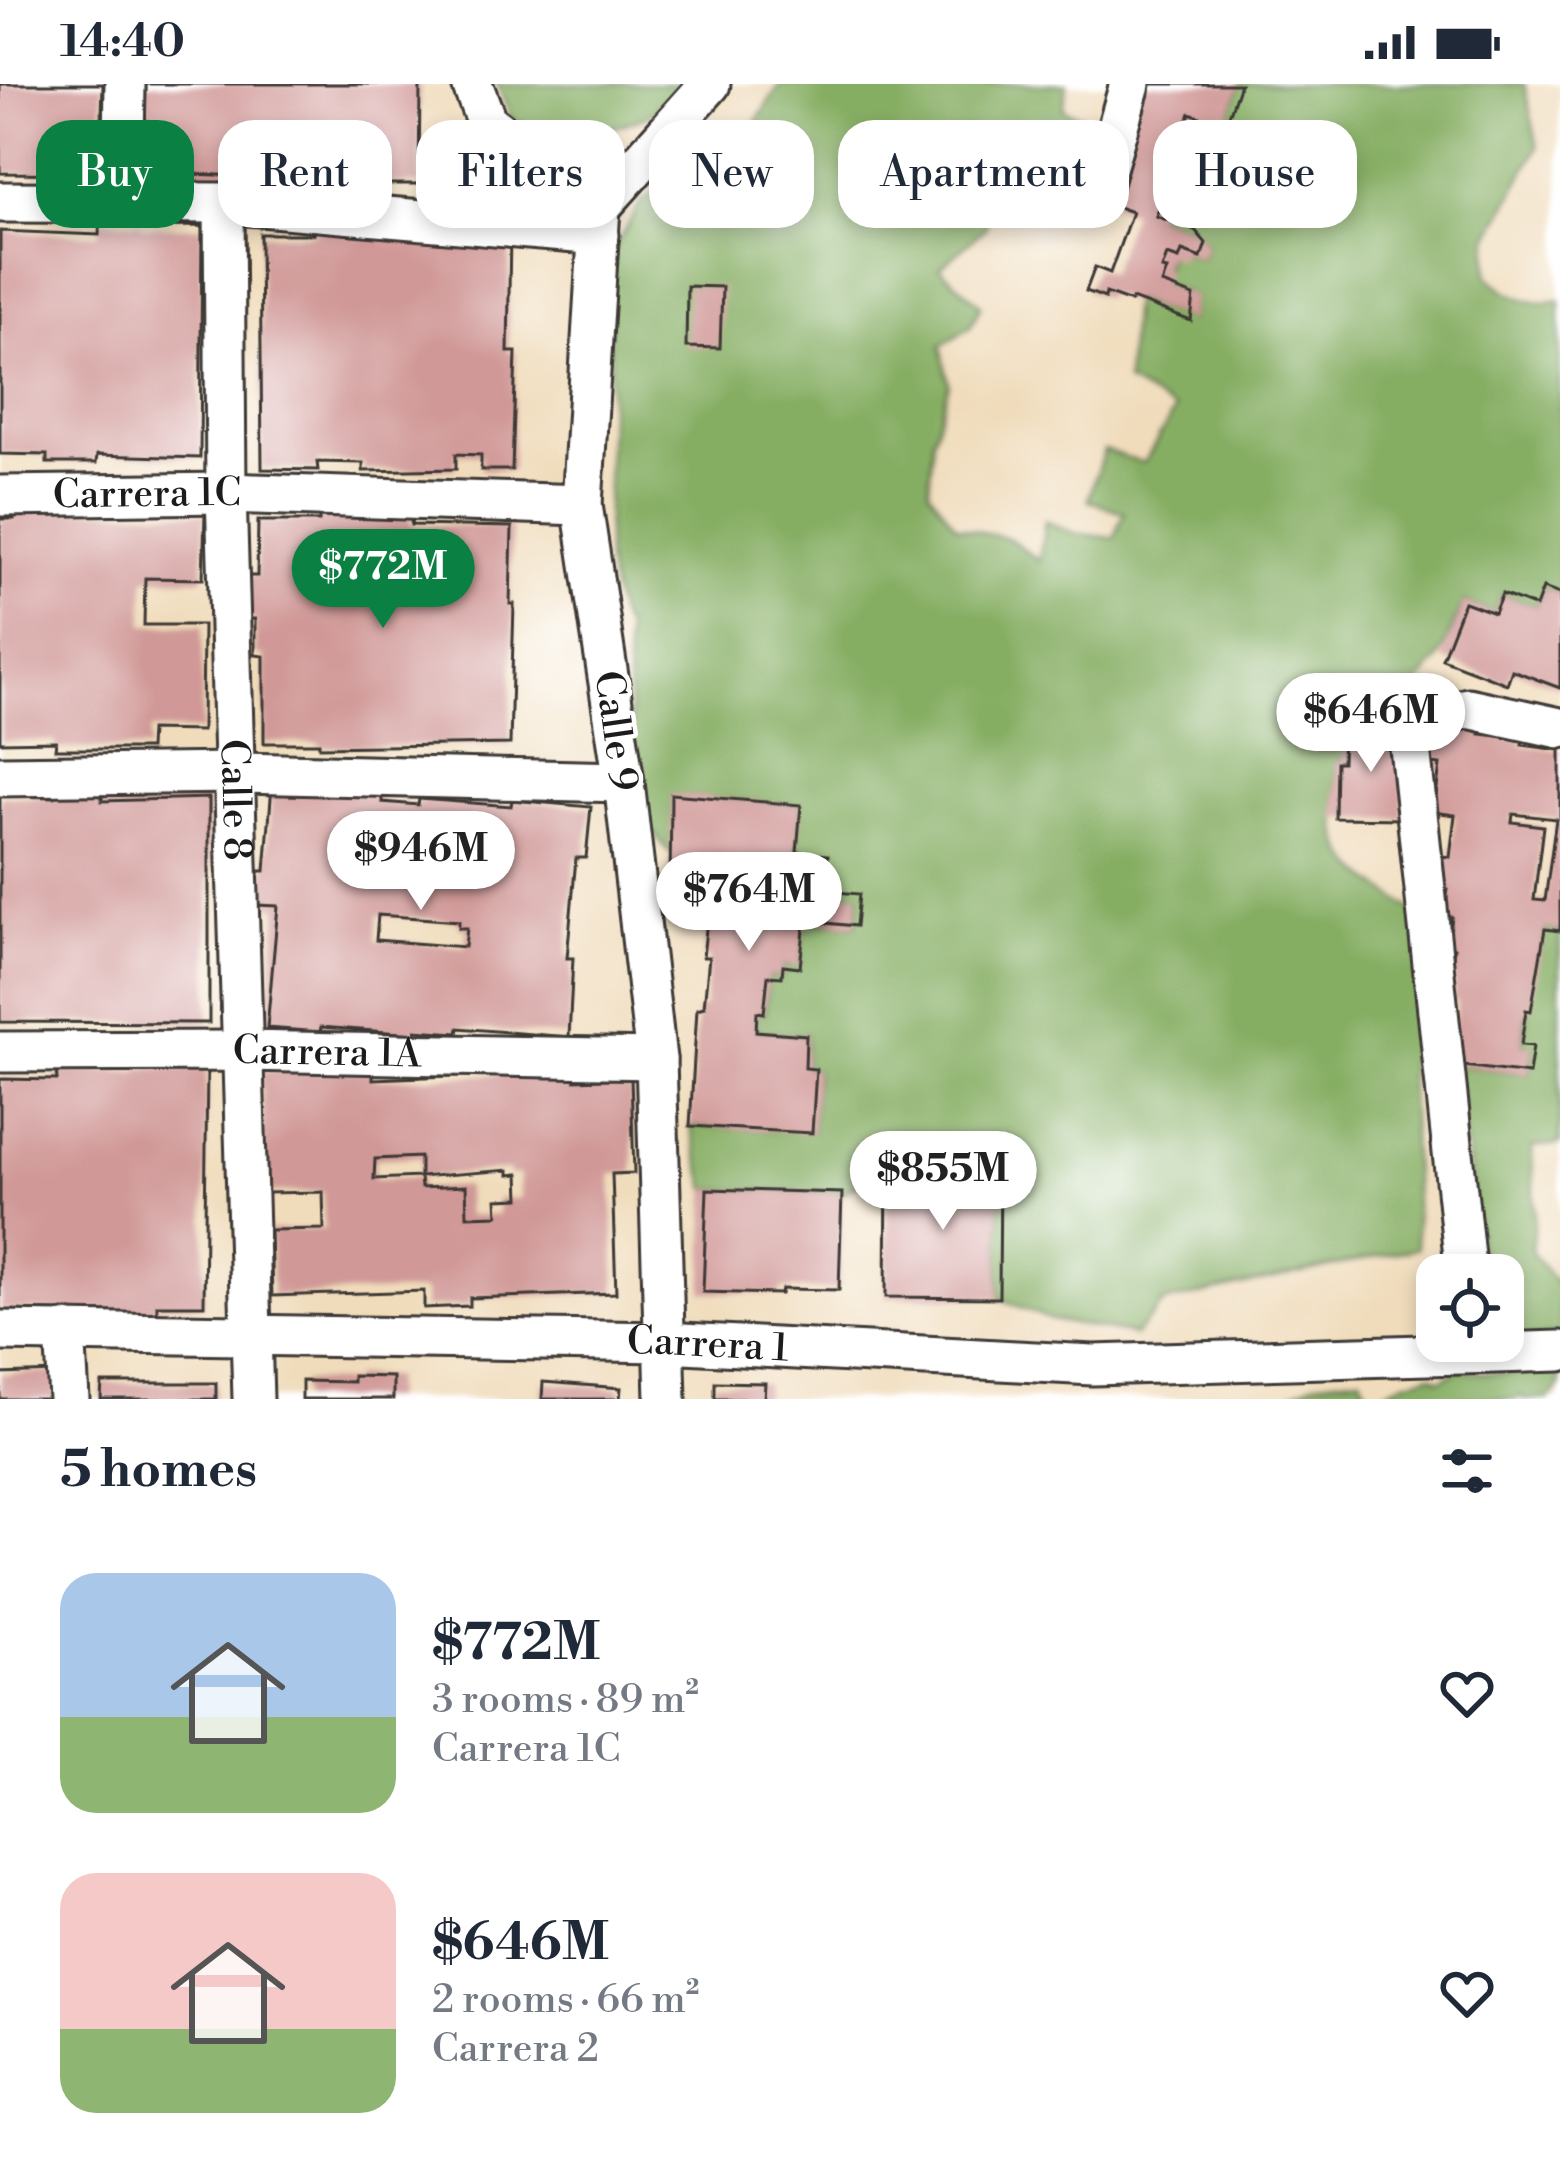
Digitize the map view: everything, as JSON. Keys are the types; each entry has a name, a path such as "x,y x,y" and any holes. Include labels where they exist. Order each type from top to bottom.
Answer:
{"street":[{"path":"124,120 125,84"},
{"path":"472,84 486,120"},
{"path":"625,189 710,84"},
{"path":"1120,120 1130,84"},
{"path":"0,202 36,202"},
{"name":"Calle 8","path":"224,228 226,493 253,1399"},
{"name":"Calle 9","path":"599,228 582,505 624,782 656,1059 666,1399"},
{"name":"Carrera 1C","path":"0,496 226,493 582,505"},
{"path":"1464,1254 1408,738 1423,719 1468,708 1560,728"},
{"path":"0,776 237,773 624,782"},
{"name":"Carrera 1A","path":"0,1052 656,1059"},
{"name":"Carrera 1","path":"0,1330 664,1342 1094,1382 1416,1354"},
{"path":"65,1331 69,1399"},
{"name":"Carrera 1","path":"1524,1351 1560,1352"}],"green space":[{"path":"497,84 691,84 647,116 625,124 511,118"},
{"path":"780,84 1067,84 1063,109 1089,120 838,120 838,228 985,228 940,268 981,305 970,327 941,346 949,384 933,438 929,490 956,526 1010,539 1039,561 1045,521 1073,533 1114,538 1124,513 1088,500 1104,450 1144,463 1175,410 1126,382 1132,299 1191,320 1193,296 1162,284 1167,255 1182,251 1201,258 1206,243 1189,228 1357,228 1357,120 1227,120 1240,84 1524,84 1538,147 1489,238 1488,275 1520,298 1560,300 1560,594 1543,588 1536,607 1502,594 1494,613 1464,602 1437,662 1405,697 1403,729 1336,763 1337,818 1345,853 1369,879 1415,911 1424,1000 1409,1064 1417,1248 1163,1303 1135,1335 1051,1320 999,1298 1000,1169 887,1169 842,1193 707,1189 690,1126 812,1132 816,1070 805,1068 806,1035 756,1031 757,1012 765,1013 768,976 782,977 783,965 800,966 805,921 856,926 859,895 824,891 827,855 797,852 801,805 672,795 671,855 636,812 625,629 606,561 612,252 649,196 649,228 814,228 814,120 758,120"},
{"path":"1545,929 1560,931 1560,1144 1532,1147 1535,1212 1531,1252 1560,1287 1560,1334 1524,1338 1524,1254 1480,1254 1455,1065 1529,1074 1533,1047 1521,1045"},
{"path":"1560,1368 1560,1387 1549,1399 1520,1395 1517,1399 1373,1399 1403,1382 1431,1374 1440,1380 1459,1369 1498,1373"},
{"path":"1361,1376 1371,1399 1283,1399 1314,1382"}],"building":[{"path":"0,84 103,84 102,120 36,120 36,173 0,173"},
{"path":"146,84 420,84 416,184 392,184 392,120 218,120 218,175 194,174 194,120 145,120"},
{"path":"1142,84 1240,84 1227,120 1208,120 1190,113 1187,120 1153,120 1153,228 1189,228 1206,243 1201,258 1182,251 1179,259 1167,255 1162,269 1167,270 1162,284 1194,296 1191,321 1132,299 1106,293 1105,298 1086,291 1095,267 1110,273 1129,228 1129,131"},
{"path":"202,226 200,458 97,455 96,463 47,463 47,455 0,454 0,231 99,235 100,228"},
{"path":"314,228 358,228 510,235 508,352 516,352 512,470 481,470 481,455 456,454 456,469 363,471 363,463 317,462 318,470 262,469 260,234 314,234"},
{"path":"687,286 722,287 720,348 686,347"},
{"path":"14,508 205,513 203,579 145,578 144,625 203,625 202,731 150,730 149,749 55,749 56,741 0,742 0,519 14,519"},
{"path":"319,508 412,516 411,525 512,527 510,744 319,747 319,743 264,743 264,656 255,655 255,619 245,619 246,576 257,576 258,521 319,521"},
{"path":"1543,588 1560,594 1560,688 1512,670 1507,684 1442,659 1464,602 1494,613 1502,594 1536,607"},
{"path":"1436,720 1481,726 1480,734 1560,750 1560,931 1545,929 1531,1011 1526,1010 1521,1045 1533,1046 1529,1074 1455,1065 1454,948 1448,947 1452,917 1444,916 1448,889 1437,888 1441,856 1450,857 1455,815 1434,812 1440,765 1431,764","holes":["1513,814 1556,819 1545,901 1534,900 1543,826 1512,822"]},
{"path":"1343,727 1403,729 1404,819 1335,818 1336,762 1342,762"},
{"path":"272,786 382,795 382,802 418,805 419,799 511,806 512,800 591,807 586,858 576,858 567,958 573,958 569,1037 459,1028 458,1033 416,1030 415,1034 267,1028 278,906 256,905 259,871 265,871","holes":["378,915 459,921 459,928 467,928 465,947 376,940"]},
{"path":"54,788 102,788 102,801 209,798 209,1023 0,1022 0,796 54,797"},
{"path":"671,794 801,805 797,852 828,855 824,891 859,894 856,926 805,921 800,967 783,965 782,977 768,976 764,1013 757,1012 756,1031 806,1035 805,1068 816,1069 812,1133 690,1126 697,1009 704,1007 709,957 703,957 708,911 696,910 670,890"},
{"path":"574,1066 575,1080 631,1078 634,1173 612,1174 616,1293 470,1298 470,1306 424,1308 424,1291 272,1296 270,1230 324,1229 323,1192 265,1193 261,1071 373,1071 373,1079","holes":["420,1157 420,1177 374,1179 375,1159","509,1170 509,1175 519,1174 520,1198 497,1199 498,1215 467,1216 466,1186 421,1188 420,1177"]},
{"path":"138,1068 207,1068 204,1305 157,1305 157,1313 0,1310 0,1079 57,1080 56,1071 139,1072"},
{"path":"887,1169 1000,1169 999,1298 886,1297"},
{"path":"707,1189 842,1193 839,1290 703,1292"},
{"path":"55,1372 56,1399 0,1399 0,1374"},
{"path":"353,1376 393,1377 393,1399 302,1399 302,1381 353,1382"},
{"path":"543,1382 621,1388 620,1399 542,1399"},
{"path":"715,1382 765,1383 764,1399 715,1399"},
{"path":"102,1383 216,1383 216,1399 101,1399"}]}
